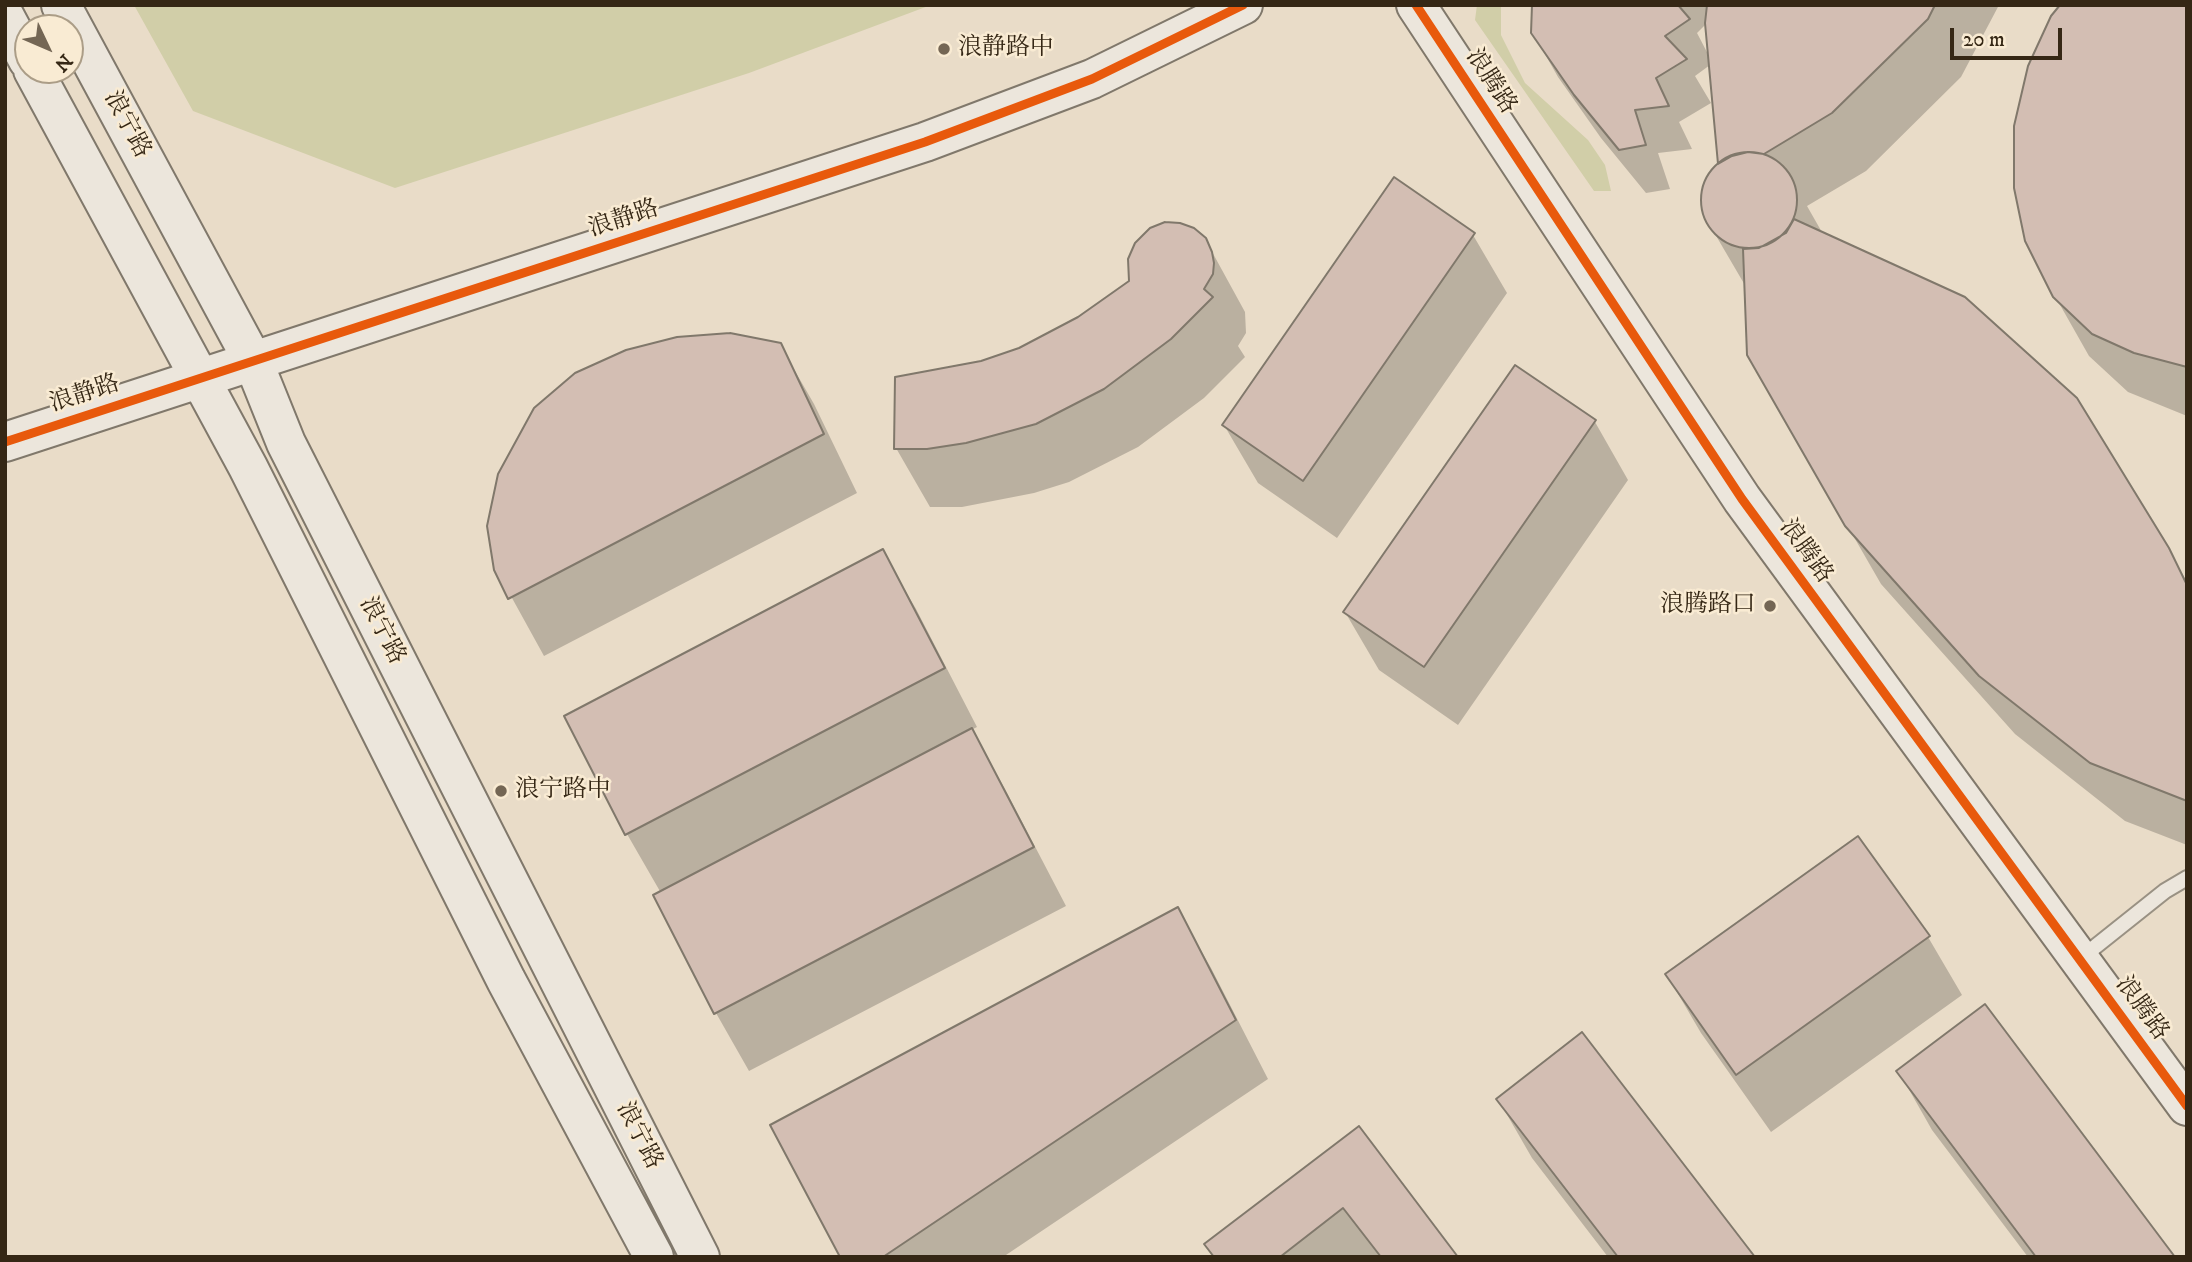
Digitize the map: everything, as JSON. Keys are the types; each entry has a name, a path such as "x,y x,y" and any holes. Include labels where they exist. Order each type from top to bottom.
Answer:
{"main road":[{"name":"浪宁路","path":"61,5 253,361 286,443 700,1257"},
{"name":"浪静路","path":"5,442 937,138 1092,79 1242,5"},
{"name":"浪腾路","path":"1416,5 1742,499 2187,1106"},
{"path":"5,17 14,34"},
{"name":"浪宁路","path":"41,84 248,467 506,980 654,1257"}],"lane":[{"path":"2080,958 2165,891 2187,878"}],"shaded area":[{"path":"134,5 931,5 749,73 395,188 193,111"},
{"path":"1477,5 1501,5 1501,35 1525,83 1588,140 1605,165 1611,191 1594,191 1475,20"}],"building":[{"path":"1532,5 1678,5 1690,19 1665,36 1687,59 1656,78 1669,106 1635,110 1646,145 1619,150 1574,95 1531,33"},
{"path":"1707,5 1935,5 1928,19 1832,113 1764,154 1748,152 1732,156 1718,164 1705,23"},
{"path":"2060,5 2187,5 2187,367 2134,353 2092,334 2053,297 2025,241 2014,188 2014,126 2028,66 2051,16"},
{"path":"1749,152 1767,156 1783,166 1793,182 1797,200 1793,218 1783,234 1767,244 1749,248 1731,244 1715,234 1705,218 1701,200 1705,182 1715,166 1731,156"},
{"path":"1394,177 1475,233 1303,481 1222,425"},
{"path":"1794,219 1965,297 2077,398 2169,548 2187,585 2187,801 2090,763 1979,676 1845,526 1747,355 1743,249 1759,248 1786,233"},
{"path":"1165,222 1194,228 1206,238 1214,263 1213,274 1204,289 1213,297 1171,339 1104,389 1036,424 966,443 927,449 894,449 895,377 981,361 1019,348 1078,317 1129,281 1128,259 1135,243 1150,228"},
{"path":"730,333 781,343 824,434 508,599 494,570 487,526 498,474 534,408 575,373 626,350 677,337"},
{"path":"1515,365 1596,420 1424,667 1343,612"},
{"path":"883,549 945,668 625,835 564,716"},
{"path":"972,728 1034,847 714,1014 653,895"},
{"path":"1858,836 1930,936 1736,1075 1665,974"},
{"path":"1178,907 1236,1020 883,1257 840,1257 770,1125"},
{"path":"1985,1004 2175,1257 2036,1257 1896,1071"},
{"path":"1582,1032 1755,1257 1618,1257 1496,1099"},
{"path":"1359,1126 1458,1257 1381,1257 1343,1208 1280,1257 1214,1257 1204,1244"}],"cycle path":[{"path":"5,442 925,142 1092,79 1243,5"},
{"path":"1416,5 1742,499 2187,1106"}],"place":[{"name":"浪静路中","path":"944,49"},
{"name":"浪腾路口","path":"1770,606"},
{"name":"浪宁路中","path":"501,791"}]}
